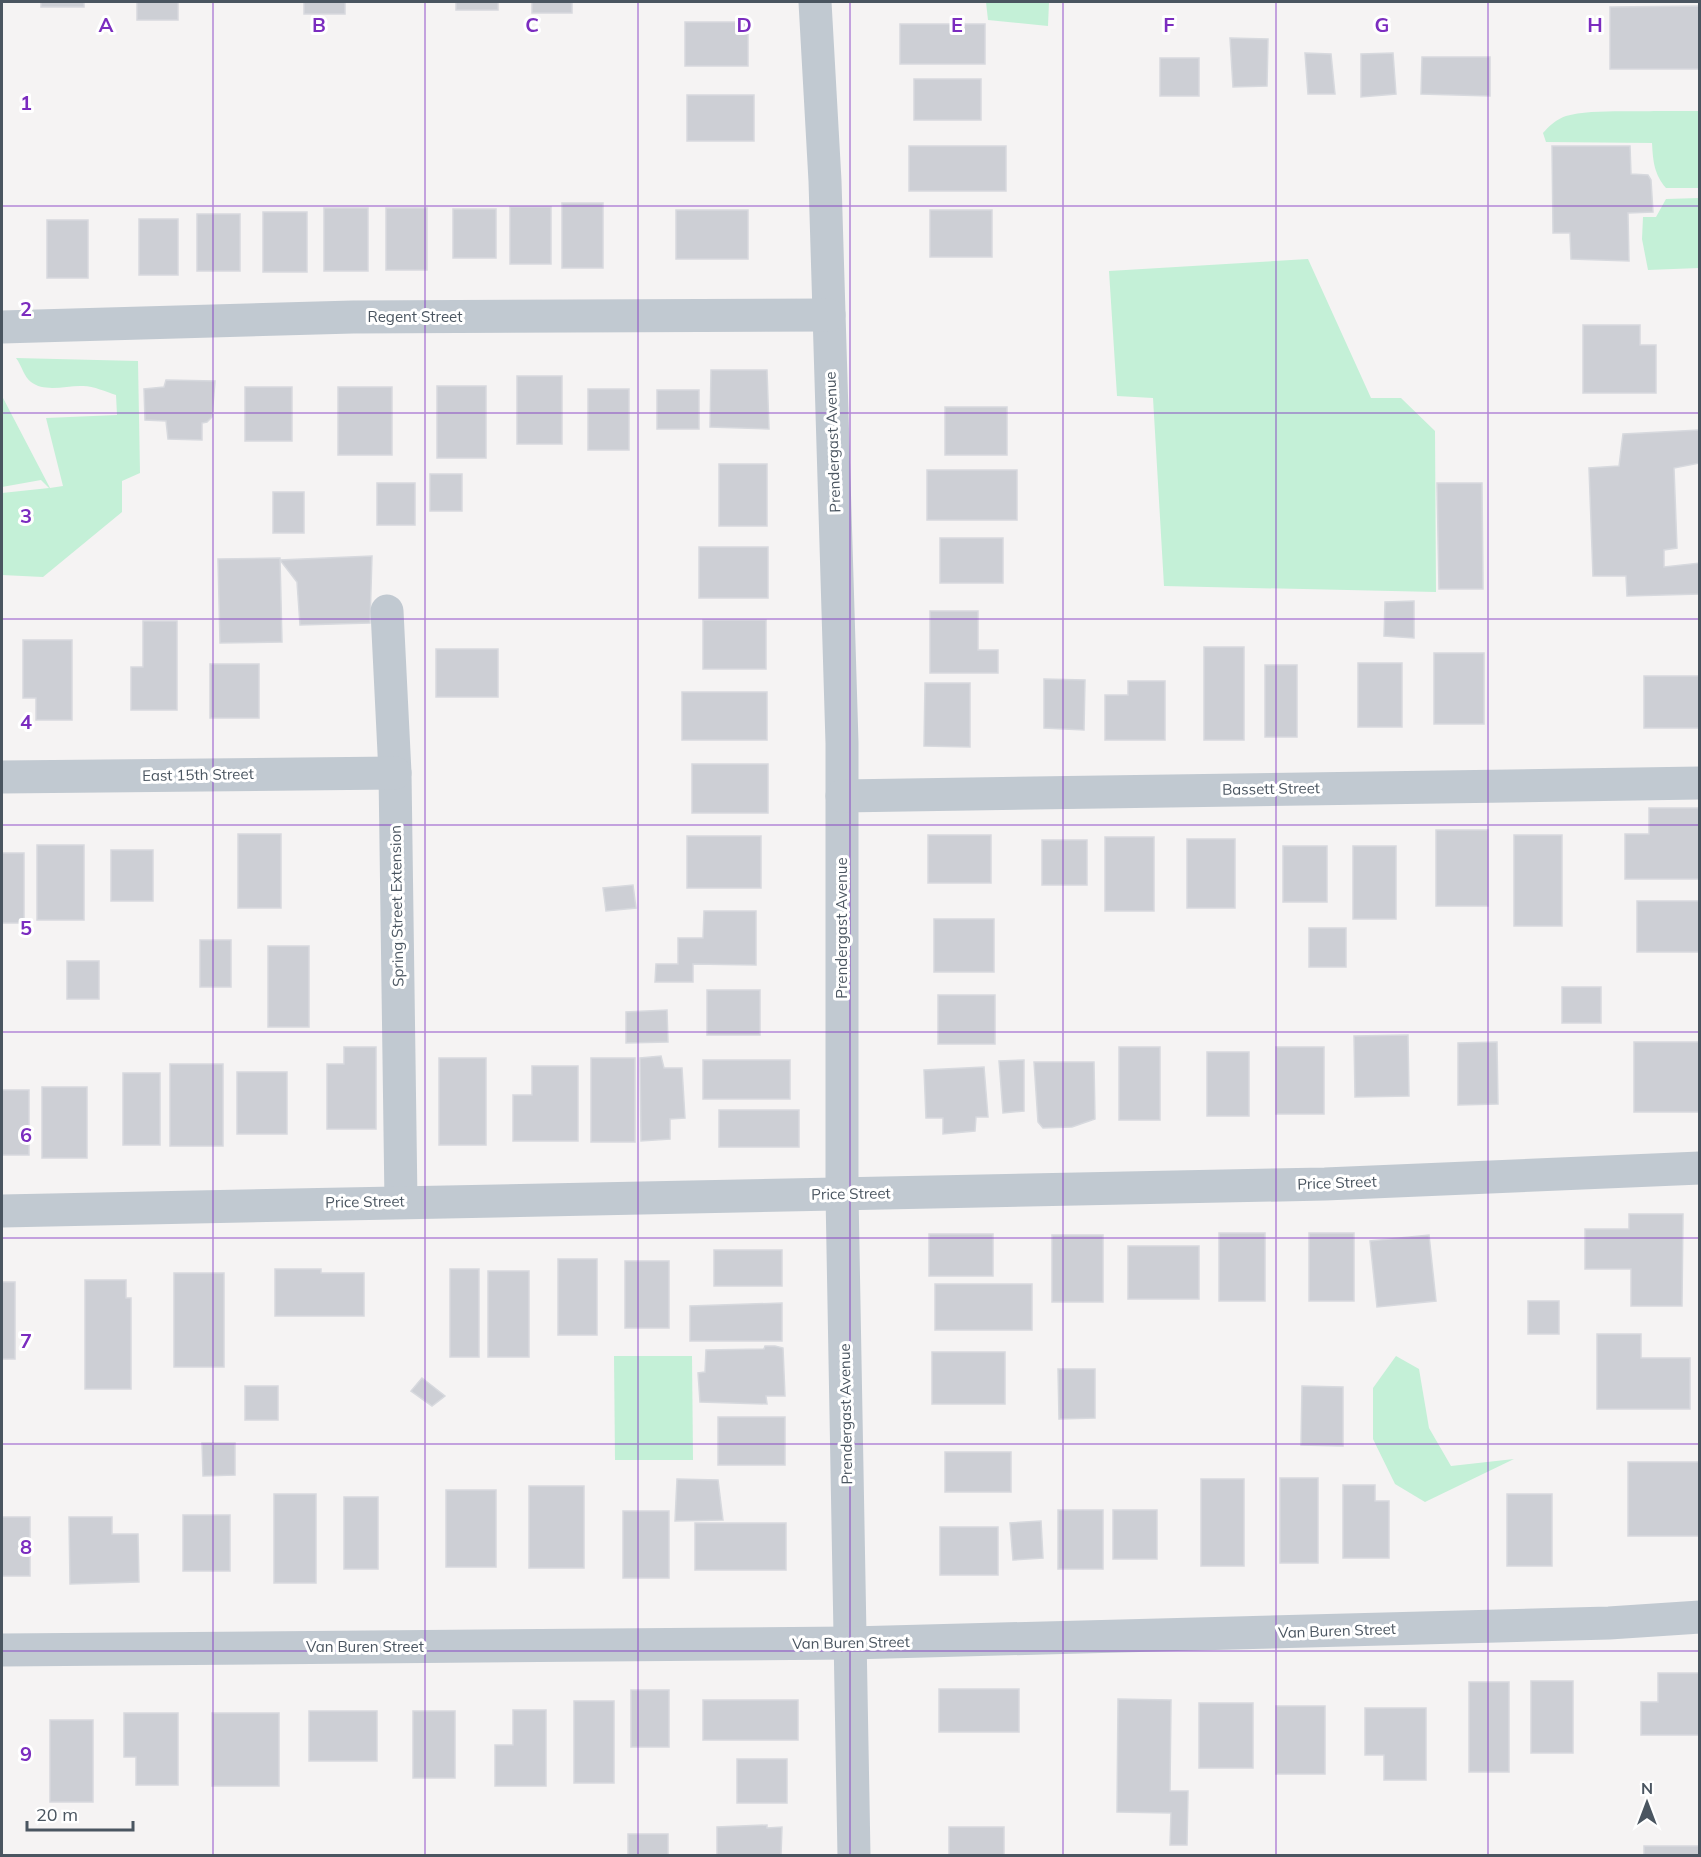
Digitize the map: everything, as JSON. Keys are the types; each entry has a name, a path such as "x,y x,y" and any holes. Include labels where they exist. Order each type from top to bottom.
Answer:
{"street":[{"name":"Prendergast Avenue","path":"815,2 825,181 842,796 842,1194 854,1856"},
{"name":"Regent Street","path":"2,327 352,317 829,315"},
{"name":"Spring Street Extension","path":"387,611 395,773 401,1202"},
{"name":"East 15th Street","path":"2,777 395,773"},
{"name":"Bassett Street","path":"842,796 1700,783"},
{"name":"Price Street","path":"2,1211 1325,1184 1700,1168"},
{"name":"Van Buren Street","path":"2,1650 851,1643 1609,1623 1700,1617"}],"green space":[{"path":"986,2 1049,2 1048,26 988,20"},
{"path":"1699,111 1699,188 1666,188 1655,167 1652,143 1546,142 1543,133 1559,119 1575,114"},
{"path":"1699,198 1699,268 1648,270 1642,239 1643,217 1656,217 1666,199"},
{"path":"1308,259 1371,398 1401,398 1435,431 1436,592 1164,586 1153,398 1117,396 1109,271"},
{"path":"16,358 138,361 140,473 122,481 122,512 43,577 2,575 2,493 49,488 41,480 2,487 2,396 50,488 63,486 46,418 117,415 116,395 87,386 50,388 37,385 27,377"},
{"path":"614,1356 692,1356 693,1460 615,1460"},
{"path":"1396,1356 1419,1369 1429,1428 1451,1466 1514,1459 1425,1502 1395,1484 1373,1439 1373,1388"}],"building":[{"path":"41,2 84,2 84,7 41,7"},
{"path":"137,2 178,2 178,20 137,20"},
{"path":"304,2 345,2 345,14 304,14"},
{"path":"456,2 498,2 498,10 456,10"},
{"path":"532,2 572,2 572,13 532,13"},
{"path":"1700,6 1700,69 1610,69 1610,7"},
{"path":"685,22 748,22 748,66 685,66"},
{"path":"900,24 985,24 985,64 900,64"},
{"path":"1230,38 1268,39 1267,86 1233,87"},
{"path":"1305,53 1331,54 1335,94 1308,94"},
{"path":"1393,53 1396,94 1361,97 1361,54"},
{"path":"1422,57 1490,57 1490,96 1421,94"},
{"path":"1160,58 1199,58 1199,96 1160,96"},
{"path":"914,79 981,79 981,120 914,120"},
{"path":"687,95 754,95 754,141 687,141"},
{"path":"909,146 1006,146 1006,191 909,191"},
{"path":"1552,146 1630,146 1631,174 1648,175 1651,180 1653,212 1628,213 1629,261 1571,259 1570,233 1553,233"},
{"path":"562,203 603,203 603,268 562,268"},
{"path":"510,207 551,207 551,264 510,264"},
{"path":"324,208 368,208 368,271 324,271"},
{"path":"386,208 427,208 427,270 386,270"},
{"path":"453,209 496,209 496,258 453,258"},
{"path":"676,210 748,210 748,259 676,259"},
{"path":"930,210 992,210 992,257 930,257"},
{"path":"263,212 307,212 307,272 263,272"},
{"path":"197,214 240,214 240,271 197,271"},
{"path":"139,219 178,219 178,275 139,275"},
{"path":"47,220 88,220 88,278 47,278"},
{"path":"1583,325 1640,325 1640,345 1656,345 1656,393 1583,393"},
{"path":"711,370 767,370 769,429 710,427"},
{"path":"517,376 562,376 562,444 517,444"},
{"path":"166,380 215,381 212,417 202,423 202,440 168,439 166,421 145,420 144,389 164,387"},
{"path":"437,386 486,386 486,458 437,458"},
{"path":"245,387 292,387 292,441 245,441"},
{"path":"338,387 392,387 392,455 338,455"},
{"path":"588,389 629,389 629,450 588,450"},
{"path":"657,390 699,390 699,429 657,429"},
{"path":"945,407 1007,407 1007,455 945,455"},
{"path":"1699,430 1700,463 1674,468 1677,548 1664,550 1664,567 1700,563 1700,594 1627,596 1626,576 1593,576 1589,468 1619,466 1623,434"},
{"path":"719,464 767,464 767,526 719,526"},
{"path":"927,470 1017,470 1017,520 927,520"},
{"path":"430,474 462,474 462,511 430,511"},
{"path":"377,483 415,483 415,525 377,525"},
{"path":"1437,483 1482,483 1483,589 1439,589"},
{"path":"273,492 304,492 304,533 273,533"},
{"path":"940,538 1003,538 1003,583 940,583"},
{"path":"699,547 768,547 768,598 699,598"},
{"path":"372,556 370,623 300,625 297,582 280,560"},
{"path":"280,558 282,642 220,643 218,559"},
{"path":"1414,601 1414,638 1384,636 1385,602"},
{"path":"930,611 978,611 978,650 998,650 998,673 930,673"},
{"path":"703,620 766,620 766,669 703,669"},
{"path":"143,621 177,621 177,710 131,710 131,667 143,667"},
{"path":"23,640 72,640 72,720 36,720 36,698 23,698"},
{"path":"1204,647 1244,647 1244,740 1204,740"},
{"path":"436,649 498,649 498,697 436,697"},
{"path":"1434,653 1484,653 1484,724 1434,724"},
{"path":"1358,663 1402,663 1402,727 1358,727"},
{"path":"210,664 259,664 259,718 210,718"},
{"path":"1265,665 1297,665 1297,737 1265,737"},
{"path":"1644,676 1700,676 1700,728 1644,728"},
{"path":"1044,679 1085,680 1084,730 1044,728"},
{"path":"1128,681 1165,681 1165,740 1105,740 1105,695 1128,695"},
{"path":"925,683 970,683 970,747 924,746"},
{"path":"682,692 767,692 767,740 682,740"},
{"path":"692,764 768,764 768,813 692,813"},
{"path":"1649,808 1700,808 1700,879 1625,879 1625,834 1649,834"},
{"path":"1436,830 1488,830 1488,906 1436,906"},
{"path":"238,834 281,834 281,908 238,908"},
{"path":"928,835 991,835 991,883 928,883"},
{"path":"1514,835 1562,835 1562,926 1514,926"},
{"path":"687,836 761,836 761,888 687,888"},
{"path":"1105,837 1154,837 1154,911 1105,911"},
{"path":"1187,839 1235,839 1235,908 1187,908"},
{"path":"1042,840 1087,840 1087,885 1042,885"},
{"path":"37,845 84,845 84,920 37,920"},
{"path":"1283,846 1327,846 1327,902 1283,902"},
{"path":"1353,846 1396,846 1396,919 1353,919"},
{"path":"111,850 153,850 153,901 111,901"},
{"path":"2,853 24,853 24,923 2,923"},
{"path":"633,885 636,908 606,911 603,888"},
{"path":"1637,901 1700,901 1700,952 1637,952"},
{"path":"704,911 756,911 756,965 693,964 693,982 655,982 656,964 678,964 678,938 703,938"},
{"path":"934,919 994,919 994,972 934,972"},
{"path":"1309,928 1346,928 1346,967 1309,967"},
{"path":"200,940 231,940 231,987 200,987"},
{"path":"268,946 309,946 309,1027 268,1027"},
{"path":"67,961 99,961 99,999 67,999"},
{"path":"1562,987 1601,987 1601,1023 1562,1023"},
{"path":"707,990 760,990 760,1035 707,1035"},
{"path":"938,995 995,995 995,1044 938,1044"},
{"path":"667,1010 668,1042 626,1043 626,1012"},
{"path":"1408,1035 1409,1096 1355,1097 1354,1036"},
{"path":"1497,1042 1498,1104 1458,1105 1458,1043"},
{"path":"1634,1042 1700,1042 1700,1112 1634,1112"},
{"path":"344,1047 376,1047 376,1129 327,1129 327,1064 344,1064"},
{"path":"1119,1047 1160,1047 1160,1120 1119,1120"},
{"path":"1276,1047 1324,1047 1324,1114 1276,1114"},
{"path":"1207,1052 1249,1052 1249,1116 1207,1116"},
{"path":"661,1056 664,1068 682,1068 685,1118 670,1119 670,1139 641,1141 640,1058"},
{"path":"439,1058 486,1058 486,1145 439,1145"},
{"path":"591,1058 635,1058 635,1142 591,1142"},
{"path":"703,1060 790,1060 790,1099 703,1099"},
{"path":"1024,1060 1024,1111 1003,1113 999,1061"},
{"path":"1034,1062 1094,1062 1095,1119 1072,1127 1043,1128 1038,1122"},
{"path":"170,1064 223,1064 223,1146 170,1146"},
{"path":"532,1066 578,1066 578,1141 513,1141 513,1095 532,1095"},
{"path":"984,1067 988,1117 976,1117 975,1131 943,1134 943,1118 926,1118 924,1070"},
{"path":"237,1072 287,1072 287,1134 237,1134"},
{"path":"123,1073 160,1073 160,1145 123,1145"},
{"path":"42,1087 87,1087 87,1158 42,1158"},
{"path":"2,1090 29,1090 29,1155 2,1155"},
{"path":"719,1110 799,1110 799,1147 719,1147"},
{"path":"1629,1214 1683,1214 1682,1306 1631,1306 1631,1269 1585,1269 1585,1229 1629,1229"},
{"path":"1219,1233 1265,1233 1265,1301 1219,1301"},
{"path":"1309,1233 1354,1233 1354,1301 1309,1301"},
{"path":"929,1234 993,1234 993,1276 929,1276"},
{"path":"1052,1235 1103,1235 1103,1302 1052,1302"},
{"path":"1429,1235 1436,1301 1377,1307 1370,1241"},
{"path":"1128,1246 1199,1246 1199,1299 1128,1299"},
{"path":"714,1250 782,1250 782,1286 714,1286"},
{"path":"558,1259 597,1259 597,1335 558,1335"},
{"path":"625,1261 669,1261 669,1328 625,1328"},
{"path":"275,1269 321,1269 321,1273 364,1273 364,1316 275,1316"},
{"path":"450,1269 479,1269 479,1357 450,1357"},
{"path":"488,1271 529,1271 529,1357 488,1357"},
{"path":"174,1273 224,1273 224,1367 174,1367"},
{"path":"85,1280 126,1280 126,1298 131,1298 131,1389 85,1389"},
{"path":"2,1282 15,1282 15,1359 2,1359"},
{"path":"935,1284 1032,1284 1032,1330 935,1330"},
{"path":"1528,1301 1559,1301 1559,1334 1528,1334"},
{"path":"782,1303 782,1341 690,1341 690,1306"},
{"path":"1597,1334 1641,1334 1641,1358 1690,1358 1690,1409 1597,1409"},
{"path":"765,1346 783,1348 785,1396 766,1396 767,1404 700,1402 698,1373 705,1372 706,1350 764,1349"},
{"path":"932,1352 1005,1352 1005,1404 932,1404"},
{"path":"1058,1369 1095,1369 1095,1418 1059,1419"},
{"path":"422,1378 445,1396 432,1406 411,1391"},
{"path":"245,1386 278,1386 278,1420 245,1420"},
{"path":"1302,1386 1343,1387 1343,1446 1301,1445"},
{"path":"718,1417 785,1417 785,1465 718,1465"},
{"path":"202,1443 235,1443 235,1475 203,1476"},
{"path":"945,1452 1011,1452 1011,1492 945,1492"},
{"path":"1628,1462 1700,1462 1700,1536 1628,1536"},
{"path":"1280,1478 1318,1478 1318,1563 1280,1563"},
{"path":"677,1479 718,1480 723,1520 675,1521"},
{"path":"1201,1479 1244,1479 1244,1566 1201,1566"},
{"path":"1343,1485 1375,1485 1375,1501 1389,1501 1389,1558 1343,1558"},
{"path":"529,1486 584,1486 584,1568 529,1568"},
{"path":"446,1490 496,1490 496,1567 446,1567"},
{"path":"274,1494 316,1494 316,1583 274,1583"},
{"path":"1507,1494 1552,1494 1552,1566 1507,1566"},
{"path":"344,1497 378,1497 378,1569 344,1569"},
{"path":"1058,1510 1103,1510 1103,1569 1058,1569"},
{"path":"1113,1510 1157,1510 1157,1559 1113,1559"},
{"path":"623,1511 669,1511 669,1578 623,1578"},
{"path":"183,1515 230,1515 230,1571 183,1571"},
{"path":"2,1517 30,1517 30,1576 2,1576"},
{"path":"69,1517 112,1517 112,1534 138,1534 139,1582 70,1584"},
{"path":"1041,1521 1043,1558 1013,1560 1010,1523"},
{"path":"695,1523 786,1523 786,1570 695,1570"},
{"path":"940,1527 998,1527 998,1575 940,1575"},
{"path":"1658,1673 1700,1673 1700,1735 1641,1735 1641,1702 1658,1702"},
{"path":"1531,1681 1573,1681 1573,1753 1531,1753"},
{"path":"1469,1682 1509,1682 1509,1772 1469,1772"},
{"path":"939,1689 1019,1689 1019,1732 939,1732"},
{"path":"631,1690 669,1690 669,1747 631,1747"},
{"path":"1118,1699 1171,1700 1170,1791 1188,1791 1187,1845 1170,1845 1171,1813 1117,1812"},
{"path":"703,1700 798,1700 798,1740 703,1740"},
{"path":"574,1701 614,1701 614,1783 574,1783"},
{"path":"1199,1703 1253,1703 1253,1768 1199,1768"},
{"path":"1276,1706 1325,1706 1325,1774 1276,1774"},
{"path":"1365,1708 1426,1708 1426,1780 1384,1780 1384,1755 1365,1755"},
{"path":"513,1710 546,1710 546,1786 495,1786 495,1745 513,1745"},
{"path":"309,1711 377,1711 377,1761 309,1761"},
{"path":"413,1711 455,1711 455,1778 413,1778"},
{"path":"124,1713 178,1713 178,1785 136,1785 136,1757 124,1757"},
{"path":"212,1713 279,1713 279,1786 212,1786"},
{"path":"50,1720 93,1720 93,1802 50,1802"},
{"path":"737,1759 787,1759 787,1803 737,1803"},
{"path":"767,1825 767,1828 782,1827 781,1856 717,1856 717,1827"},
{"path":"949,1827 1004,1827 1004,1856 949,1856"},
{"path":"628,1834 668,1834 668,1856 628,1856"},
{"path":"1644,1846 1700,1846 1700,1856 1644,1856"}]}
